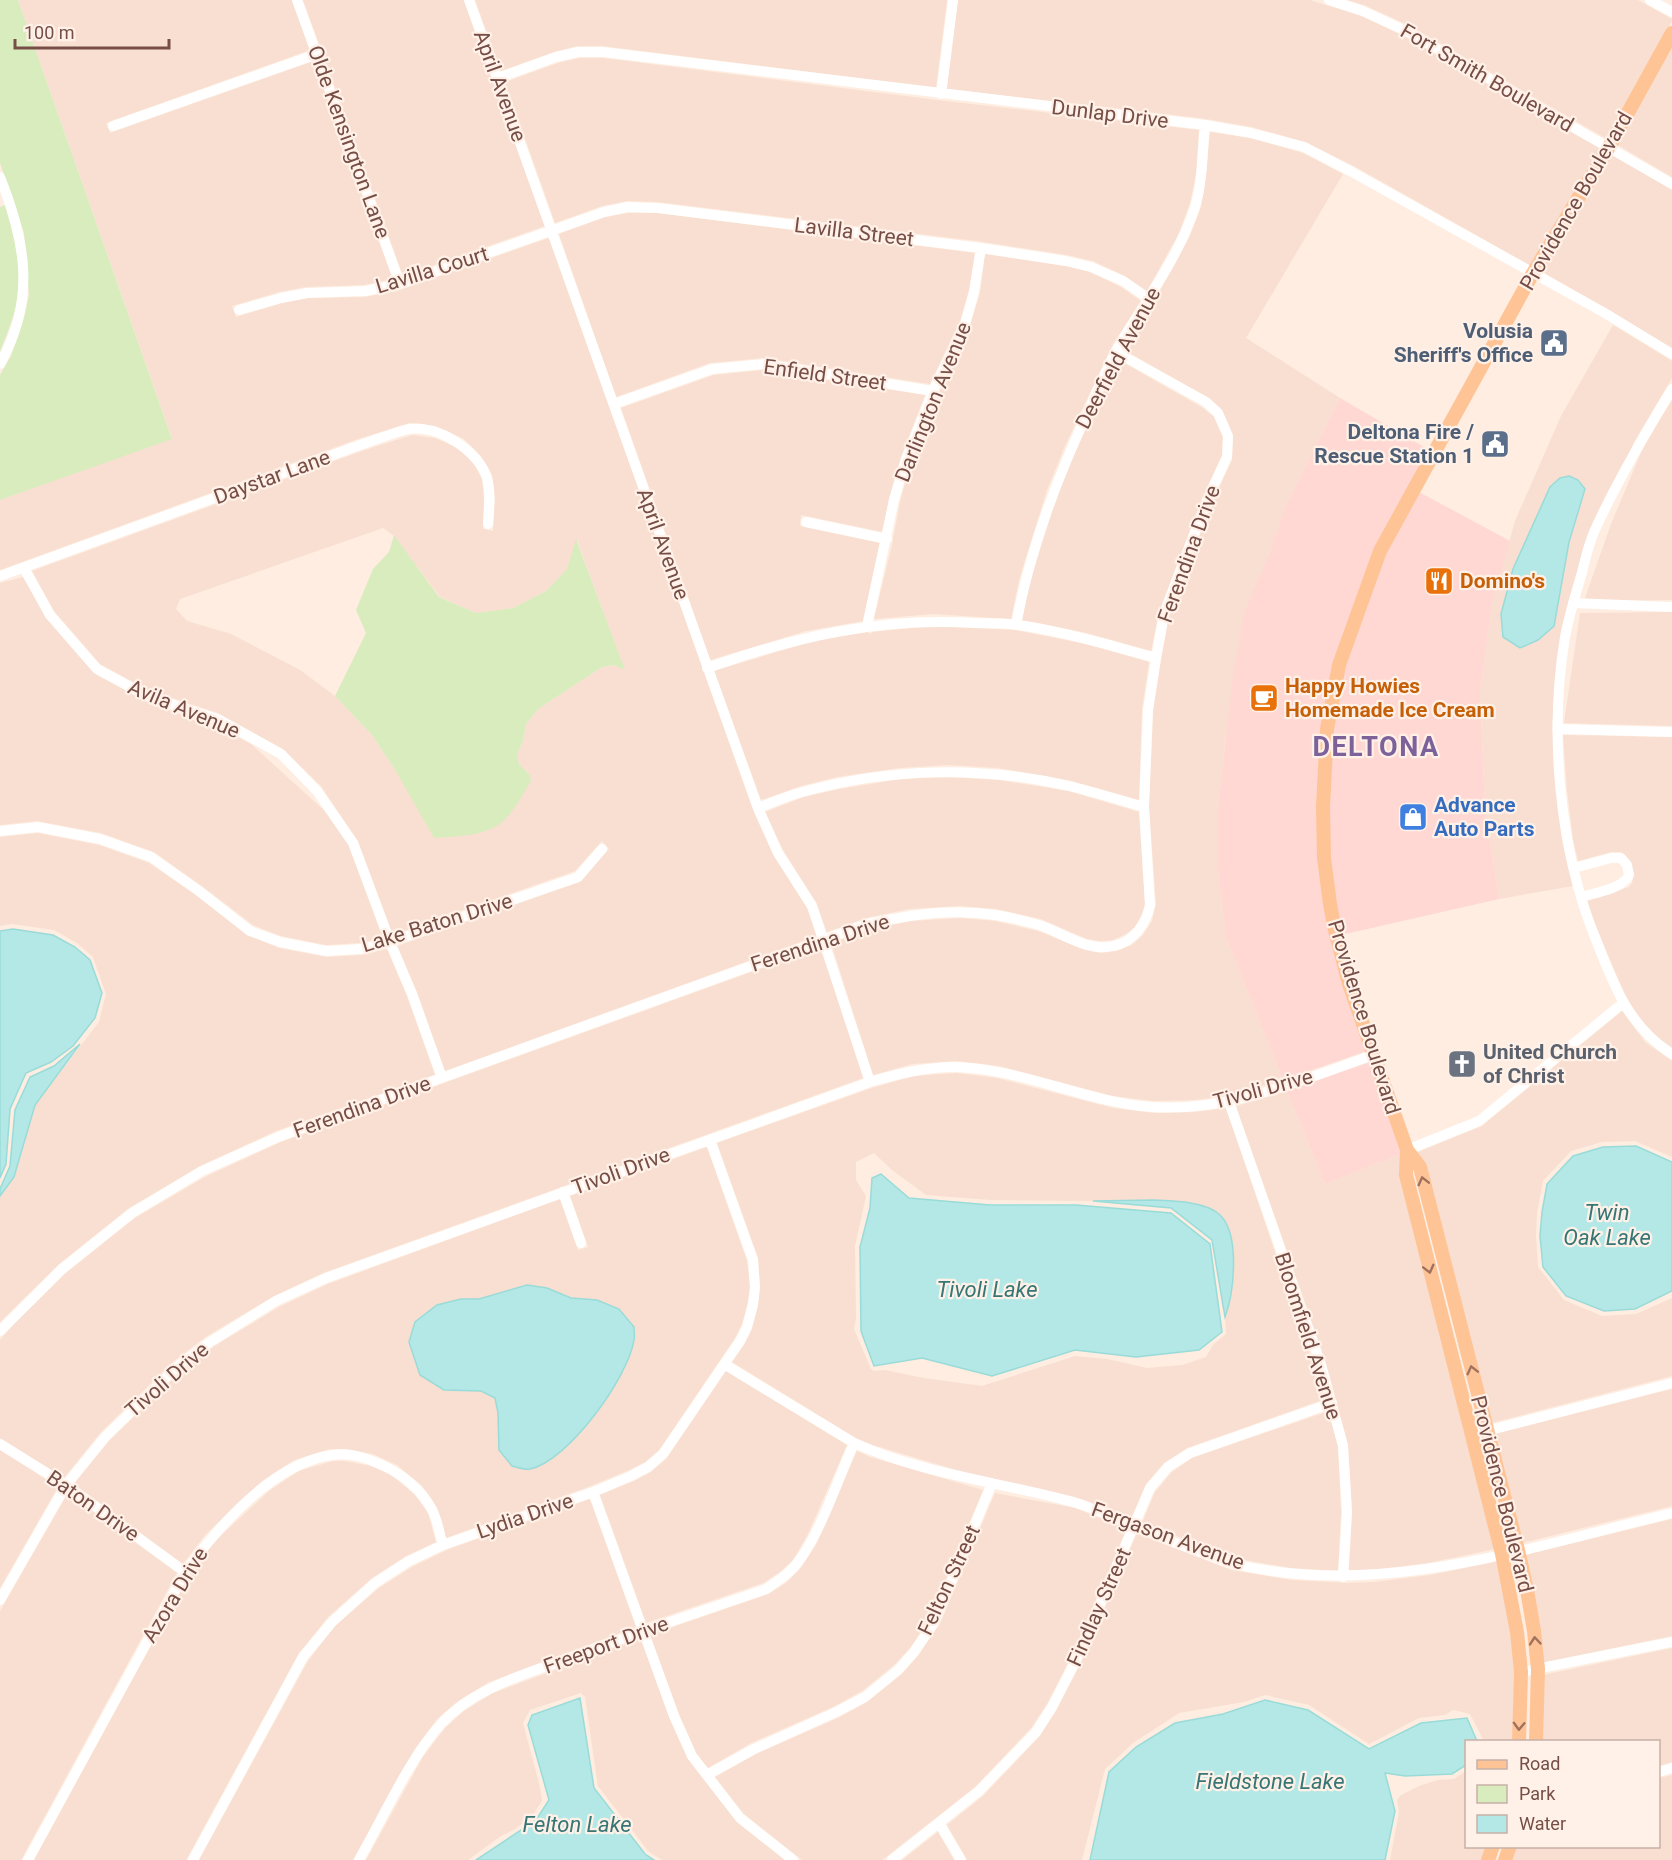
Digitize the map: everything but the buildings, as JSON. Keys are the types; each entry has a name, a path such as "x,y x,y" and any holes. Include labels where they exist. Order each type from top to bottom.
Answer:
{"main road":[{"name":"Providence Boulevard","path":"1536,1740 1538,1670 1534,1631 1518,1550 1420,1167 1407,1150 1349,984 1335,930 1324,858 1323,807 1328,729 1339,665 1380,551 1533,273 1609,147 1672,33"},
{"name":"Providence Boulevard","path":"1407,1150 1406,1175 1502,1554 1517,1632 1521,1672 1519,1740"}],"street":[{"name":"Olde Kensington Lane","path":"297,0 400,284"},
{"name":"April Avenue","path":"469,0 758,808 778,853 812,906 870,1082"},
{"path":"941,94 953,0"},
{"name":"Fort Smith Boulevard","path":"1329,0 1363,10 1406,30 1672,184"},
{"path":"1650,0 1672,12"},
{"name":"Dunlap Drive","path":"498,78 556,57 578,52 603,52 1205,125 1251,133 1304,147 1352,172 1672,354"},
{"path":"113,126 317,54"},
{"name":"Deerfield Avenue","path":"1016,625 1024,583 1052,492 1070,449 1116,352 1184,236 1196,205 1205,125"},
{"path":"0,177 4,199 19,233 24,293 6,354 0,364"},
{"name":"Lavilla Street","path":"552,230 604,212 628,207 658,208 981,248 1066,261 1091,267 1123,281 1149,299"},
{"name":"Lavilla Court","path":"239,310 307,293 364,291 400,284 552,230"},
{"name":"Darlington Avenue","path":"867,626 894,500 906,459 933,391 965,324 974,292 981,248"},
{"name":"Ferendina Drive","path":"0,1331 62,1269 132,1213 202,1171 278,1137 867,924 910,915 960,912 995,915 1039,925 1086,945 1114,946 1129,940 1139,931 1147,918 1150,904 1144,807 1148,710 1164,614 1207,500 1227,457 1228,436 1218,413 1206,402 1116,352"},
{"name":"Enfield Street","path":"614,404 712,369 764,364 933,391"},
{"path":"1672,389 1638,445 1593,534 1566,636 1561,672 1558,729 1568,840 1591,930 1623,1003 1648,1037 1672,1054"},
{"name":"Daystar Lane","path":"0,576 411,428 436,432 463,445 477,459 487,477 488,524"},
{"path":"806,522 887,539"},
{"name":"Avila Avenue","path":"24,568 50,615 97,669 147,696 217,719 243,733 281,754 318,791 353,843 442,1078"},
{"path":"1573,603 1672,606"},
{"path":"707,668 808,636 867,626 933,620 1016,625 1087,639 1156,658"},
{"path":"1558,729 1672,732"},
{"path":"758,808 802,792 838,783 900,774 949,771 998,774 1068,786 1144,807"},
{"name":"Lake Baton Drive","path":"0,831 38,827 100,839 151,857 250,931 280,942 326,951 361,949 390,942 578,877 602,849"},
{"path":"1574,868 1611,858 1621,858 1627,865 1629,875 1625,882 1581,897"},
{"path":"1407,1150 1479,1121 1623,1003"},
{"name":"Tivoli Drive","path":"0,1600 66,1485 105,1437 178,1366 210,1342 276,1301 326,1278 870,1082 913,1070 956,1067 998,1072 1113,1102 1153,1107 1194,1106 1229,1102 1374,1055"},
{"name":"Bloomfield Avenue","path":"1229,1102 1321,1365 1343,1446 1347,1512 1343,1577"},
{"name":"Lydia Drive","path":"193,1860 303,1657 332,1622 375,1583 409,1561 442,1545 593,1492 648,1467 663,1454 740,1341 747,1327 753,1304 755,1287 753,1260 710,1140"},
{"path":"563,1192 581,1243"},
{"name":"Fergason Avenue","path":"724,1364 871,1451 930,1469 1076,1502 1169,1541 1233,1564 1291,1574 1373,1576 1429,1569 1672,1513"},
{"path":"1471,1436 1672,1383"},
{"name":"Findlay Street","path":"892,1860 979,1791 1036,1732 1052,1707 1076,1660 1150,1488 1168,1467 1190,1453 1332,1404"},
{"name":"Freeport Drive","path":"359,1860 418,1753 441,1723 460,1706 491,1688 644,1631 766,1589 783,1577 797,1564 812,1540 854,1443"},
{"name":"Baton Drive","path":"0,1444 66,1485 184,1572"},
{"name":"Azora Drive","path":"28,1860 184,1572 208,1540 265,1486 297,1465 332,1455 372,1460 394,1470 419,1491 433,1511 442,1545"},
{"name":"Felton Street","path":"706,1776 754,1749 865,1697 898,1670 914,1652 935,1621 992,1483"},
{"path":"593,1492 674,1716 692,1756 740,1818 793,1860"},
{"path":"1521,1672 1672,1642"},
{"path":"939,1823 961,1860"}],"shaded area":[{"path":"18,0 292,0 310,50 106,123 110,133 314,61 393,279 364,285 306,287 279,292 232,306 236,317 308,298 365,297 397,291 549,238 755,815 774,856 807,908 817,936 445,1071 417,992 397,946 580,882 609,849 602,841 575,871 393,935 358,841 321,786 284,750 218,713 148,690 100,664 54,611 32,571 412,435 435,438 460,449 473,462 482,479 483,529 493,531 495,499 492,475 481,456 464,439 436,426 409,423 358,439 0,570 0,500 172,438","holes":["383,528 394,536 440,597 476,613 513,608 546,591 567,569 577,540 624,669 614,665 602,667 538,709 526,724 523,741 517,755 519,764 530,775 397,773 372,735 335,696 300,670 231,634 187,621 176,609 180,599"]},
{"path":"303,0 464,0 545,226 403,276"},
{"path":"475,0 947,0 936,88 602,46 577,46 501,71"},
{"path":"958,0 1310,0 1361,16 1404,36 1601,149 1531,266 1354,166 1305,142 1252,127 1200,118 947,89"},
{"path":"1348,0 1638,0 1672,21 1607,139 1408,25"},
{"path":"1672,45 1672,177 1616,144"},
{"path":"579,58 603,58 1199,130 1196,174 1190,203 1179,233 1147,291 1125,276 1093,261 1067,255 977,241 657,202 627,201 602,206 555,223 505,82"},
{"path":"1210,132 1250,138 1303,153 1343,174 1246,338 1340,398 1285,507 1268,557 1226,736 1218,808 1218,868 1226,937 1283,1080 1228,1096 1153,1101 1113,1096 999,1066 956,1061 912,1064 873,1075 831,943 869,930 911,921 961,918 995,921 1038,931 1085,950 1100,953 1117,951 1132,945 1143,935 1152,921 1156,904 1149,808 1153,711 1161,660 1169,617 1212,503 1232,460 1233,437 1222,411 1209,398 1124,350 1189,238 1201,207"},
{"path":"1611,154 1672,190 1672,348 1541,271"},
{"path":"628,213 658,213 975,253 969,290 960,321 930,384 763,358 710,363 616,397 559,234 605,217"},
{"path":"985,254 1066,266 1090,272 1121,287 1141,301 1113,344 1047,490 1019,580 1011,619 933,614 874,619 911,462 970,326 980,293"},
{"path":"1613,325 1672,361 1672,378 1634,442 1601,518 1572,601 1552,723 1562,840 1573,886 1499,899 1485,806 1480,692 1492,604 1515,521 1561,416","holes":["1550,487 1585,489 1569,542"]},
{"path":"1119,360 1203,408 1214,417 1223,437 1222,455 1203,497 1159,612 1151,651 1087,633 1022,620 1029,585 1057,495"},
{"path":"764,370 925,395 901,457 889,498 883,532 801,515 800,526 881,543 863,621 806,631 710,660 621,408 714,375"},
{"path":"1340,398 1429,450 1334,663 1319,858 1367,1051 1283,1080 1226,937 1218,868 1218,808 1233,676 1245,611 1268,557 1285,507"},
{"path":"1672,400 1672,600 1584,601 1611,524 1643,448"},
{"path":"1419,492 1510,541 1492,604 1480,692 1485,806 1499,899 1341,935 1329,858 1328,807 1333,731 1344,667 1384,554"},
{"path":"23,577 46,618 94,673 145,701 251,744 326,812 349,845 383,938 360,943 326,945 281,936 253,925 154,852 101,833 37,821 0,825 0,583"},
{"path":"1672,612 1672,726 1564,723 1580,613"},
{"path":"933,626 1015,630 1086,644 1149,662 1142,709 1139,800 1068,780 998,768 949,765 899,768 837,777 801,786 761,800 714,671 810,642 867,632 871,634 872,632"},
{"path":"1563,735 1672,737 1672,1048 1651,1033 1627,1000 1593,919 1587,901 1629,887 1634,874 1630,861 1621,852 1611,852 1578,861 1567,790"},
{"path":"949,777 998,780 1068,791 1139,812 1145,904 1135,927 1113,940 1100,941 1087,939 1041,919 996,909 960,906 909,909 866,918 827,932 816,902 783,850 765,812 804,797 840,789 901,779"},
{"path":"38,833 99,845 149,863 248,935 279,948 327,957 362,955 387,949 407,996 435,1075 276,1131 200,1166 129,1208 59,1264 0,1322 0,1196 14,1177 35,1105 99,1022 106,994 93,957 77,943 54,930 12,924 0,926 0,837"},
{"path":"821,947 863,1078 323,1273 274,1296 207,1336 174,1361 101,1432 64,1478 0,1438 0,1340 65,1274 135,1218 205,1177 281,1142"},
{"path":"1622,1011 1645,1042 1672,1061 1672,1157 1635,1141 1602,1142 1571,1151 1543,1181 1537,1212 1538,1267 1564,1300 1602,1316 1636,1314 1672,1298 1672,1376 1491,1423 1416,1153 1482,1126"},
{"path":"1370,1062 1401,1154 1325,1184 1287,1091"},
{"path":"956,1073 997,1078 1113,1108 1154,1113 1195,1112 1226,1108 1325,1399 1187,1448 1164,1463 1146,1484 1131,1519 1076,1497 993,1481 873,1445 856,1438 732,1362 752,1329 760,1287 758,1258 717,1143 872,1088 914,1076","holes":["874,1153 892,1170 926,1195 990,1200 1153,1200 1196,1203 1234,1266 1229,1305 1225,1317 1226,1334 1213,1345 1206,1357 1183,1365 1147,1368 1107,1359 1075,1356 982,1386 885,1370 874,1371 871,1369 854,1329 856,1319 855,1246 866,1196 856,1180 856,1162"]},
{"path":"1287,1091 1325,1184 1401,1154 1464,1432 1495,1549 1428,1563 1349,1571 1352,1512 1348,1444 1326,1363 1236,1106"},
{"path":"707,1147 747,1261 750,1287 748,1302 742,1324 735,1338 659,1450 645,1462 591,1486 446,1538 437,1507 422,1486 397,1465 373,1454 330,1449 294,1460 262,1481 205,1535 183,1564 74,1484 109,1441 181,1371 213,1347 279,1307 328,1284 560,1199 578,1250 588,1247 570,1196","holes":["527,1285 547,1288 571,1298 597,1300 634,1340 615,1386 570,1443 551,1459 499,1450 498,1413 495,1398 481,1391 453,1391 460,1299 479,1299"]},
{"path":"726,1371 847,1445 807,1536 793,1560 780,1572 763,1583 646,1623 600,1495 651,1472 667,1458"},
{"path":"1672,1389 1672,1506 1522,1543 1494,1434"},
{"path":"1329,1411 1338,1446 1341,1512 1338,1571 1291,1568 1234,1558 1142,1523 1155,1492 1172,1472 1192,1458"},
{"path":"0,1450 58,1487 0,1588"},
{"path":"857,1451 870,1457 983,1490 930,1618 910,1648 894,1665 862,1691 833,1707 751,1743 708,1768 696,1753 650,1635 769,1594 787,1582 801,1568 817,1543"},
{"path":"333,1461 371,1466 391,1475 415,1495 428,1513 436,1542 406,1556 372,1578 328,1617 299,1653 186,1860 34,1860 189,1576 212,1544 269,1491 299,1471"},
{"path":"68,1493 177,1573 21,1860 0,1860 0,1611"},
{"path":"995,1493 1075,1508 1127,1529 1071,1657 1047,1704 1031,1728 975,1787 882,1860 802,1860 743,1813 715,1777 756,1754 838,1718 867,1702 902,1674 918,1656 940,1624"},
{"path":"590,1499 636,1627 489,1682 458,1701 437,1719 414,1750 353,1860 199,1860 308,1661 335,1626 379,1588 412,1567 449,1549"},
{"path":"1672,1519 1672,1636 1542,1663 1525,1555"},
{"path":"1137,1533 1231,1570 1291,1580 1374,1582 1431,1575 1498,1561 1515,1668 1513,1740 1483,1740 1470,1714 1453,1710 1445,1715 1419,1718 1369,1744 1309,1705 1265,1695 1244,1702 1179,1713 1133,1743 1105,1769 1082,1860 967,1860 947,1825 983,1796 1040,1736 1081,1663"},
{"path":"641,1638 669,1717 688,1759 736,1821 785,1860 662,1860 648,1851 598,1786 585,1697 581,1693 530,1710 523,1723 542,1801 532,1816 468,1860 366,1860 423,1757 445,1728 464,1711 493,1693"},
{"path":"1672,1648 1672,1762 1660,1766 1660,1740 1541,1740 1543,1675"},
{"path":"1465,1772 1465,1848 1487,1848 1482,1860 1390,1860 1399,1812 1397,1800 1401,1795 1419,1786 1438,1780 1454,1779"},
{"path":"1672,1775 1672,1860 1511,1860 1516,1848 1660,1848 1660,1778"},
{"path":"938,1832 954,1860 902,1860"}],"green space":[{"path":"0,0 18,0 172,439 0,500 0,375 11,356 29,295 24,233 0,163"},
{"path":"5,205 16,249 19,282 11,323 0,352 0,207"},
{"path":"394,535 439,597 476,613 513,608 546,591 567,569 576,539 625,670 614,665 602,667 538,709 526,724 523,741 517,755 519,764 530,775 531,781 508,816 501,823 483,832 434,838 397,773 372,735 335,696 366,633 356,610 373,569 389,552"}],"water":[{"path":"1569,476 1578,480 1585,489 1569,542 1554,626 1538,640 1520,648 1503,637 1501,614 1513,569 1550,487 1560,478"},
{"path":"13,929 53,935 75,947 90,960 102,993 95,1018 73,1046 51,1062 26,1073 10,1109 6,1164 0,1178 0,931"},
{"path":"80,1044 35,1105 14,1177 0,1196 0,1189 10,1166 15,1110 30,1077 54,1066"},
{"name":"Twin Oak Lake","path":"1636,1146 1672,1162 1672,1291 1635,1309 1604,1311 1566,1296 1543,1267 1540,1236 1547,1184 1573,1156 1603,1147"},
{"name":"Tivoli Lake","path":"881,1174 909,1198 990,1205 1076,1205 1171,1213 1210,1244 1222,1332 1199,1350 1136,1357 1075,1350 992,1376 922,1358 874,1366 861,1331 860,1247 870,1208 872,1178"},
{"path":"1153,1200 1208,1207 1221,1216 1227,1225 1231,1237 1234,1265 1231,1294 1225,1317 1212,1240 1171,1208 1093,1201"},
{"path":"527,1285 547,1288 571,1298 597,1300 619,1309 634,1327 634,1340 621,1375 594,1416 578,1435 545,1463 530,1469 523,1469 512,1466 499,1450 498,1413 495,1398 481,1391 444,1390 420,1375 409,1342 415,1322 437,1305 461,1299 479,1299"},
{"name":"Felton Lake","path":"580,1698 594,1788 645,1854 654,1860 476,1860 536,1820 549,1800 528,1725 532,1715"},
{"name":"Fieldstone Lake","path":"1265,1700 1308,1710 1369,1749 1421,1723 1467,1718 1477,1740 1465,1740 1465,1766 1452,1774 1405,1776 1385,1773 1395,1811 1385,1860 1090,1860 1109,1772 1136,1747 1175,1723 1223,1714"}],"place":[{"name":"Volusia Sheriff's Office","path":"1554,343"},
{"name":"Deltona Fire / Rescue Station 1","path":"1495,444"},
{"name":"Domino's","path":"1439,581"},
{"name":"Happy Howies Homemade Ice Cream","path":"1264,698"},
{"name":"Advance Auto Parts","path":"1413,817"},
{"name":"United Church of Christ","path":"1462,1064"}],"district":[{"name":"DELTONA","path":"1376,747"}]}
